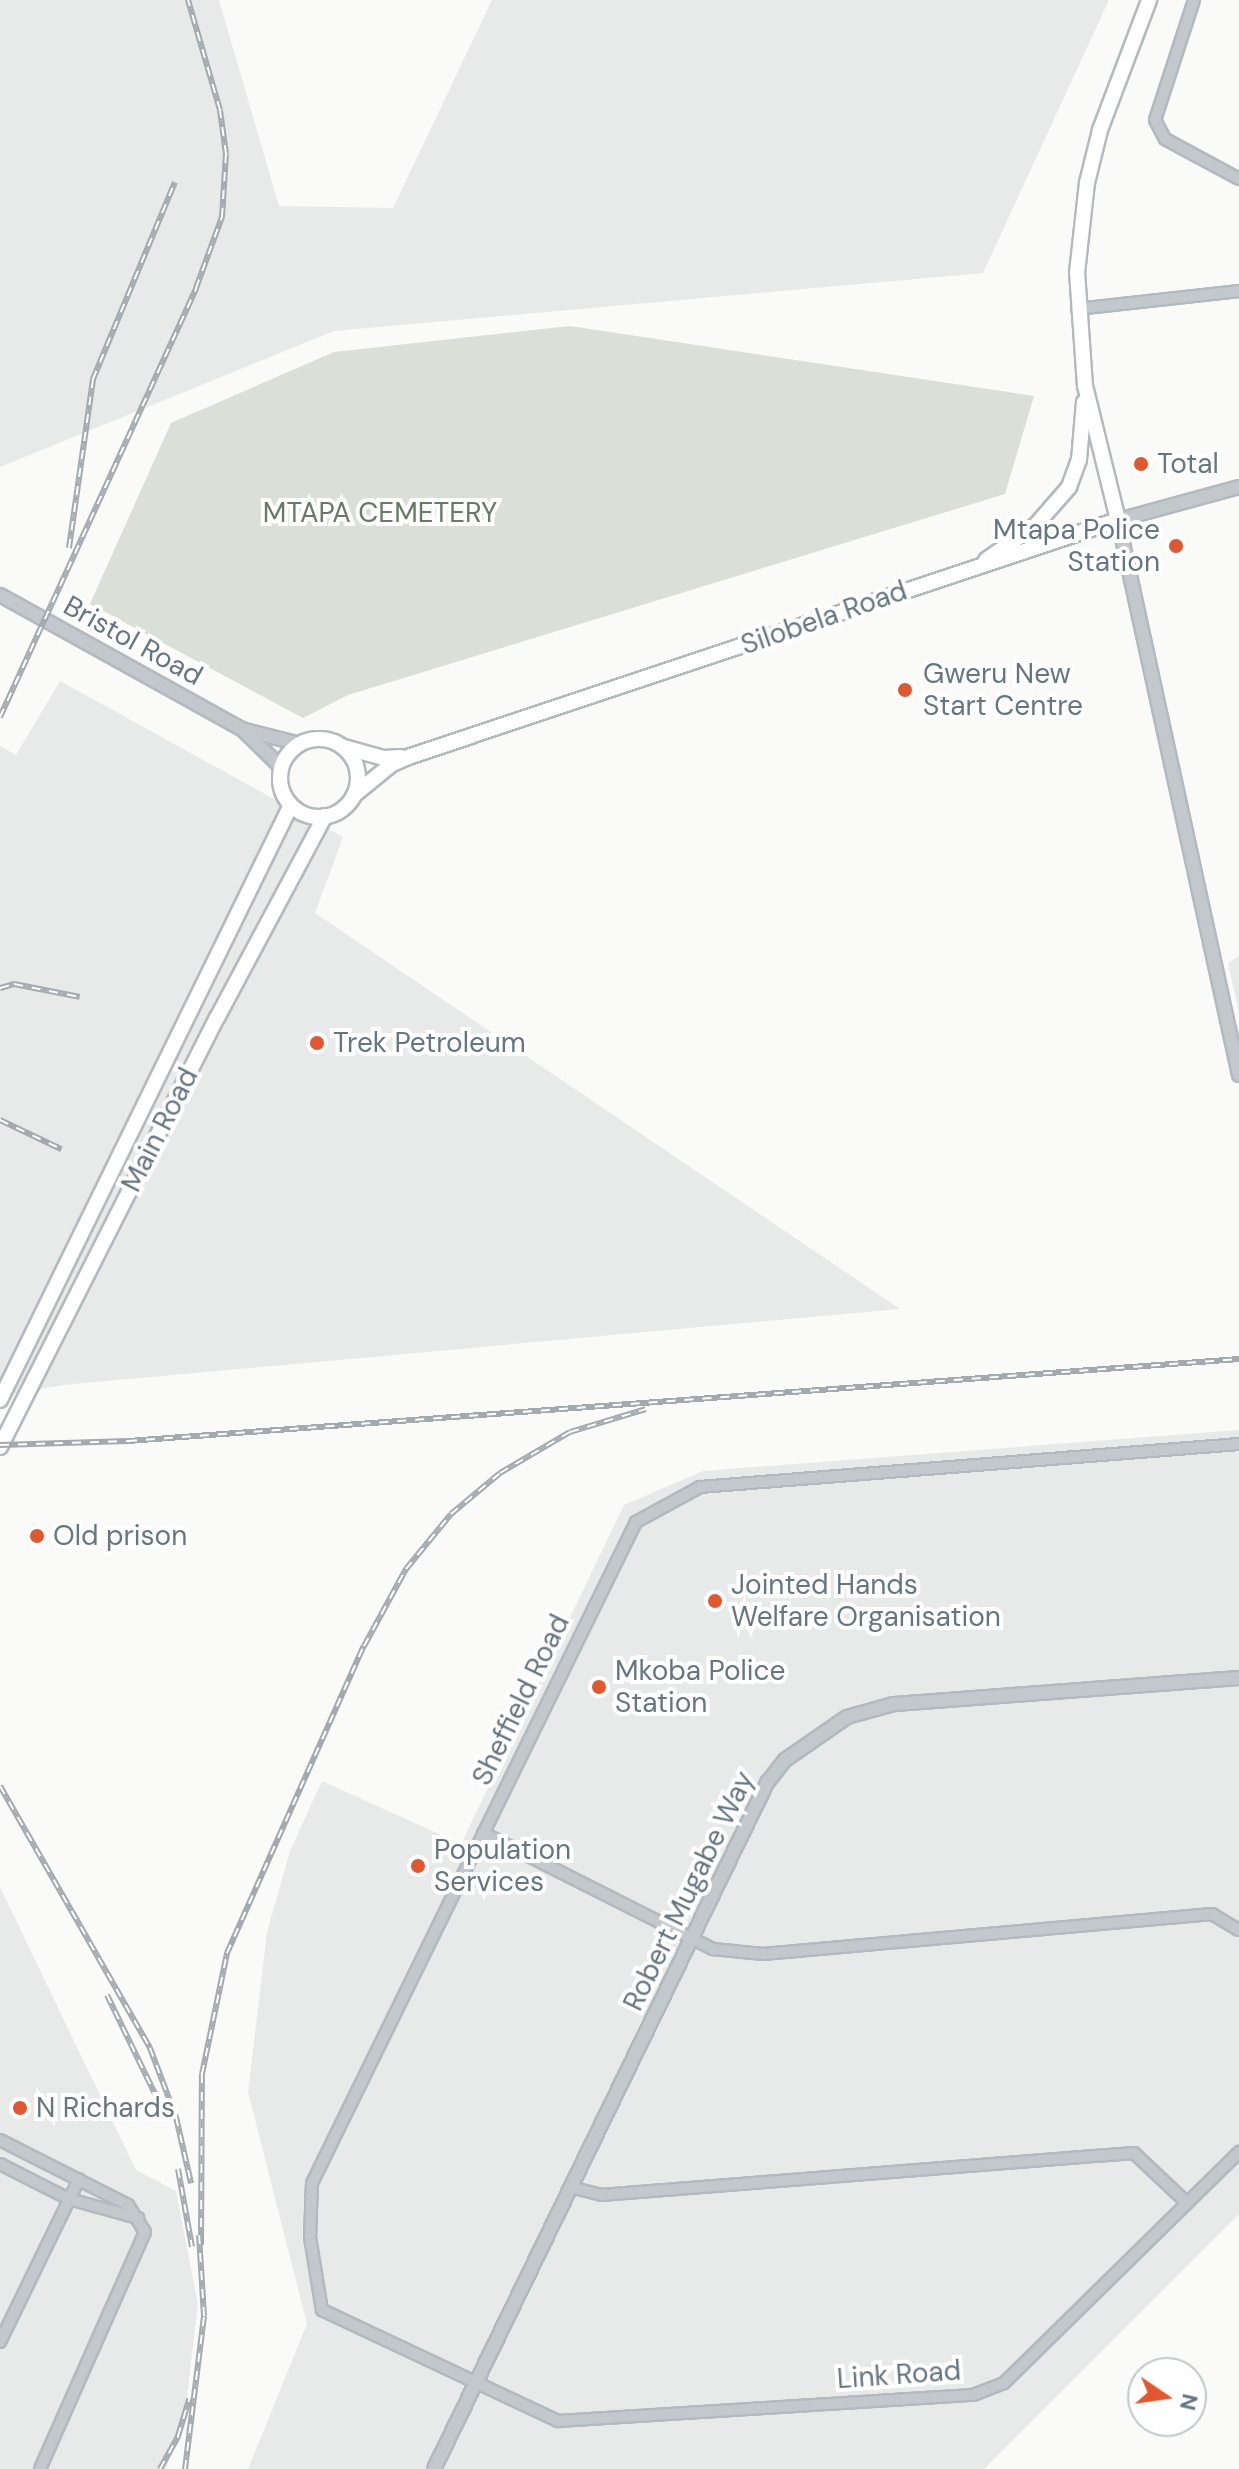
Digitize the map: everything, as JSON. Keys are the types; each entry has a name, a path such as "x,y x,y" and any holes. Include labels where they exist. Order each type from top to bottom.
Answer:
{"main road":[{"path":"1118,520 1085,386 1077,309 1087,183 1112,89 1149,0"},
{"path":"980,565 1035,526 1069,487 1079,460 1085,386"},
{"name":"Silobela Road","path":"354,795 392,764 411,756 1118,520"},
{"path":"320,739 340,745 356,768 354,795 342,809 325,816 303,814 291,805 284,794 282,768 300,744 320,739"},
{"name":"Silobela Road","path":"340,745 384,758 411,756"},
{"name":"Main Road","path":"0,1399 291,805"},
{"name":"Main Road","path":"0,1447 325,816"},
{"path":"81,1237 101,1246"}],"street":[{"path":"1194,0 1155,120 1165,139 1239,179"},
{"path":"1077,309 1239,291"},
{"name":"Silobela Road","path":"1118,520 1239,487"},
{"path":"1118,520 1234,1025 1239,1075"},
{"name":"Bristol Road","path":"0,595 242,729 300,744"},
{"name":"Bristol Road","path":"242,729 282,768"},
{"path":"0,1399 23,1402"},
{"name":"Sheffield Road","path":"476,2383 322,2310 310,2237 312,2183 636,1522 700,1487 1239,1444"},
{"name":"Robert Mugabe Way","path":"434,2469 767,1783 804,1745 847,1717 894,1704 1239,1678"},
{"path":"483,1833 691,1941 713,1949 763,1954 1212,1914 1239,1930"},
{"path":"0,2140 128,2205 145,2232 143,2245 40,2469"},
{"name":"Link Road","path":"476,2383 558,2421 973,2395 1004,2383 1239,2152"},
{"path":"570,2187 601,2195 1134,2153 1187,2203"},
{"path":"0,2164 69,2199 138,2218"},
{"path":"0,2342 79,2179"}],"shaded area":[{"path":"0,0 219,0 279,206 393,208 492,0 1109,0 983,273 334,331 0,467"},
{"path":"60,681 343,837 315,913 900,1309 63,1385 0,1396 0,746 16,755"},
{"path":"1239,956 1239,1013 1228,963"},
{"path":"1239,1430 1239,2214 984,2469 248,2469 307,2324 248,2092 267,1932 290,1851 322,1781 461,1844 624,1505 703,1471"},
{"path":"0,1887 136,2170 176,2191 198,2304 185,2413 166,2469 0,2469"}],"green space":[{"name":"MTAPA CEMETERY","path":"570,326 1034,396 1005,494 348,695 303,718 90,604 171,423 334,352"}],"railway":[{"path":"0,717 196,288 222,217 226,154 220,110 188,0"},
{"path":"69,548 93,379 175,182"},
{"path":"0,988 14,984 80,997"},
{"path":"0,1120 61,1149"},
{"path":"0,1445 128,1441 1239,1359"},
{"path":"201,2245 202,2074 227,1953 364,1646 406,1569 451,1514 500,1473 570,1432 646,1409"},
{"path":"0,1786 150,2048 176,2117 191,2183"},
{"path":"107,1995 158,2100"},
{"path":"178,2169 192,2247"},
{"path":"185,2469 204,2316 199,2235"},
{"path":"160,2469 178,2436 189,2399"}],"place":[{"name":"Total","path":"1141,464"},
{"name":"Mtapa Police Station","path":"1176,546"},
{"name":"Gweru New Start Centre","path":"905,690"},
{"name":"Trek Petroleum","path":"317,1043"},
{"name":"Old prison","path":"37,1536"},
{"name":"Jointed Hands Welfare Organisation","path":"715,1601"},
{"name":"Mkoba Police Station","path":"599,1687"},
{"name":"Population Services","path":"418,1866"},
{"name":"N Richards","path":"20,2108"}]}
